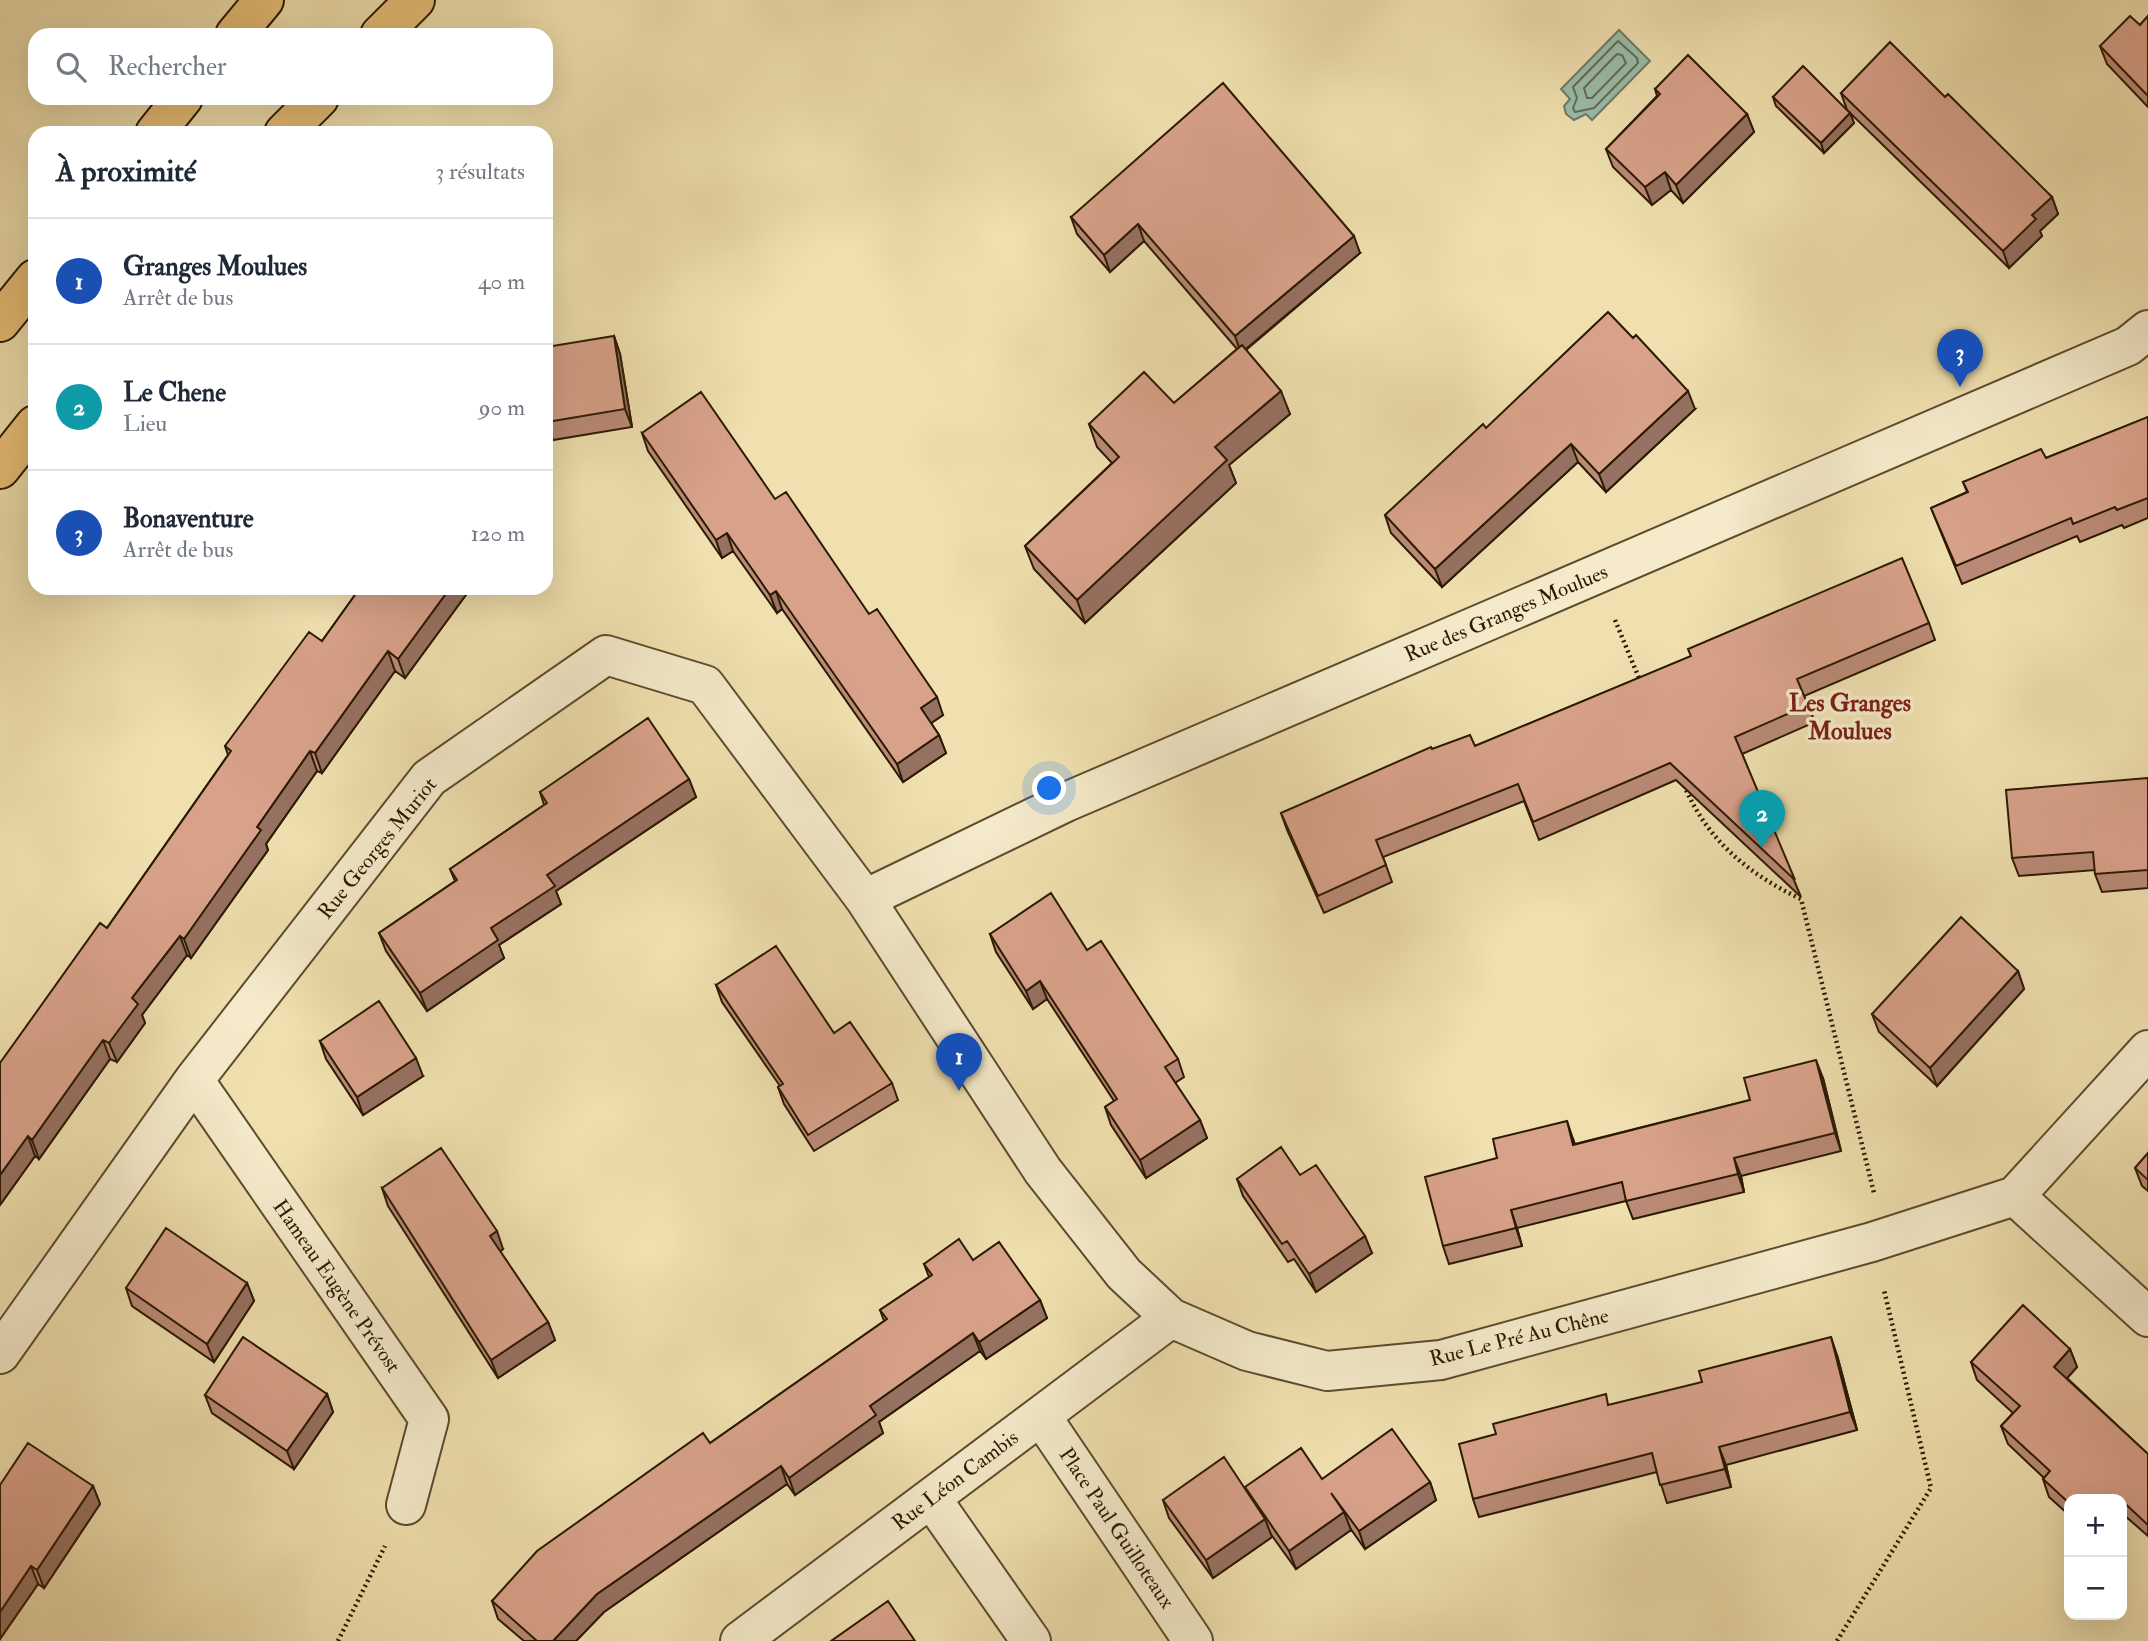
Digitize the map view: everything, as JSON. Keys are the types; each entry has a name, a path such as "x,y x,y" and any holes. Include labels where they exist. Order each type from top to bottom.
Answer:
{"highway":[{"path":"241,28 264,0"},
{"path":"365,28 389,0"},
{"path":"387,28 415,0"},
{"path":"161,126 177,105"},
{"path":"281,126 299,105"},
{"path":"291,126 312,105"},
{"path":"0,322 28,288"},
{"path":"0,469 28,434"}],"street":[{"name":"Rue des Granges Moulues","path":"865,899 1066,802 2128,346 2148,330"},
{"name":"Rue Georges Muriot","path":"0,1354 60,1264 194,1080 429,778 606,655 705,685 865,899"},
{"name":"Rue Le Pré Au Chêne","path":"865,899 1043,1171 1124,1274 1171,1318 1247,1351 1326,1371 1441,1360 1879,1240 2015,1196"},
{"path":"2148,1050 2015,1196 2148,1317"},
{"name":"Hameau Eugène Prévost","path":"194,1080 429,1419 406,1505"},
{"name":"Rue Léon Cambis","path":"740,1641 1171,1318"},
{"name":"Place Paul Guilloteaux","path":"1041,1416 1193,1641"},
{"path":"931,1498 1031,1641"}],"path":[{"path":"1596,574 1646,693"},
{"path":"1683,781 1710,833 1741,863 1767,883 1801,899 1879,1240 1931,1488 1837,1641"},
{"path":"338,1641 406,1505"}],"water":[{"path":"1619,30 1650,61 1592,120 1586,114 1574,120 1566,114 1564,106 1570,99 1561,89"}],"building":[{"path":"2130,16 2140,25 2148,16 2148,96 2100,46"},
{"path":"1890,42 1945,97 1948,94 2052,197 2032,215 2036,219 2003,251 1841,93"},
{"path":"1688,55 1747,114 1676,185 1665,172 1645,187 1606,149 1660,94 1655,89"},
{"path":"1803,66 1850,113 1821,143 1773,97"},
{"path":"1223,83 1354,236 1235,336 1138,224 1104,255 1071,217"},
{"path":"1608,312 1633,338 1636,335 1688,391 1599,474 1571,444 1435,569 1385,515 1483,424 1486,428"},
{"path":"614,336 625,409 553,421 553,346"},
{"path":"1242,345 1281,391 1215,447 1227,460 1077,600 1025,546 1119,457 1089,424 1144,372 1174,403"},
{"path":"701,392 775,499 786,492 869,614 877,609 937,697 921,708 939,735 897,764 776,591 770,595 727,533 716,540 642,433"},
{"path":"2148,417 2148,498 2117,510 2115,507 2073,524 2071,518 1956,566 1931,508 1968,492 1963,482 2041,449 2046,458"},
{"path":"1902,558 1929,623 1797,679 1808,705 1735,737 1795,880 1670,763 1533,822 1518,784 1376,840 1386,865 1318,896 1281,813 1431,747 1432,749 1470,735 1475,746 1691,656 1688,649"},
{"path":"355,595 445,595 398,659 388,651 315,753 310,751 257,827 261,830 184,939 180,936 132,998 138,1004 109,1043 103,1040 32,1140 28,1136 0,1175 0,1063 100,923 107,928 231,751 225,746 309,632 322,641"},
{"path":"648,718 689,779 547,875 555,886 491,928 498,940 420,993 379,933 457,880 450,869 547,803 540,792"},
{"path":"2148,778 2148,870 2095,874 2093,852 2012,858 2006,790"},
{"path":"1051,893 1087,950 1101,941 1178,1059 1165,1067 1200,1120 1140,1160 1105,1107 1117,1099 1040,981 1026,991 990,934"},
{"path":"1961,917 2018,971 1930,1068 1872,1014"},
{"path":"776,946 834,1033 850,1022 892,1083 808,1135 778,1087 783,1084 716,985"},
{"path":"379,1001 416,1058 357,1097 320,1041"},
{"path":"1816,1060 1835,1133 1734,1158 1738,1174 1626,1201 1622,1182 1511,1210 1516,1228 1443,1246 1425,1177 1497,1158 1493,1139 1567,1121 1573,1145 1750,1100 1744,1078"},
{"path":"1281,1147 1300,1175 1316,1165 1365,1236 1309,1274 1287,1241 1282,1244 1237,1179"},
{"path":"441,1148 497,1231 490,1236 548,1322 491,1360 382,1188"},
{"path":"2148,1153 2148,1180 2135,1168"},
{"path":"166,1228 247,1283 207,1344 126,1288"},
{"path":"959,1239 973,1260 999,1242 1040,1300 979,1342 973,1333 870,1406 876,1415 789,1478 781,1466 597,1594 553,1641 537,1641 492,1601 537,1551 703,1433 710,1443 887,1319 880,1310 932,1275 924,1264"},
{"path":"2023,1305 2070,1349 2054,1367 2148,1454 2148,1525 2127,1505 2127,1494 2064,1494 2064,1498 2043,1479 2050,1471 2001,1426 2020,1406 1971,1362"},
{"path":"243,1337 327,1394 287,1451 205,1395"},
{"path":"1831,1337 1850,1412 1719,1447 1725,1469 1660,1485 1652,1453 1473,1499 1459,1444 1496,1434 1493,1424 1606,1394 1608,1405 1702,1382 1699,1371"},
{"path":"1392,1429 1430,1482 1359,1531 1331,1493 1344,1512 1289,1551 1245,1487 1301,1448 1322,1479"},
{"path":"28,1443 93,1486 37,1570 31,1566 0,1612 0,1485"},
{"path":"1224,1457 1265,1519 1206,1560 1163,1500"},
{"path":"888,1601 915,1641 831,1641"}],"place":[{"name":"Bonaventure","path":"1960,387"},
{"name":"Le Chene","path":"1762,848"},
{"name":"Granges Moulues","path":"959,1091"}],"district":[{"name":"Les Granges Moulues","path":"1850,717"}]}
